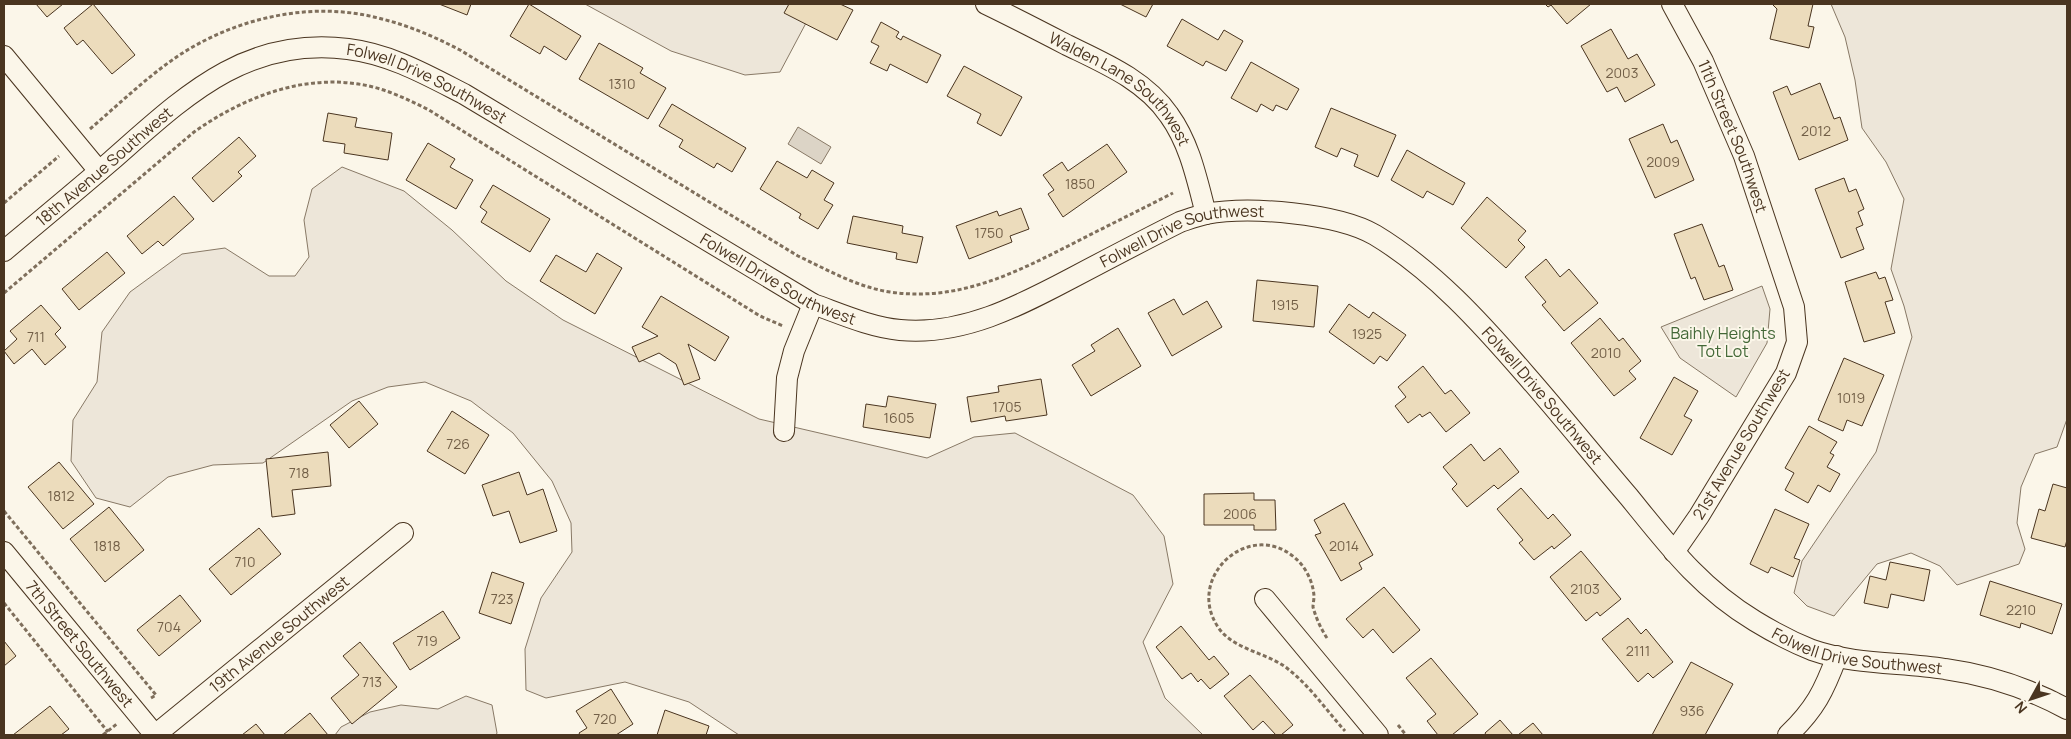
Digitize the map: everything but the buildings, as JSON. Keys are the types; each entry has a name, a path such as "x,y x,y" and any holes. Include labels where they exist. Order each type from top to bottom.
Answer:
{"street":[{"name":"Walden Lane Southwest","path":"986,4 1115,68 1155,98 1169,114 1180,133 1189,154 1206,214"},
{"name":"11th Street Southwest","path":"1672,4 1703,60 1744,156 1784,274"},
{"name":"Folwell Drive Southwest","path":"206,82 245,62 281,52 315,48 350,49 405,64 464,94 812,304 862,322 898,330 917,331 970,324 1034,298 1173,226 1206,214 1238,212 1284,213 1311,216 1352,225 1374,235 1434,279 1493,337 1562,416 1674,552 1699,579 1721,598 1755,621 1813,650 1837,656 1947,669 1978,675 2024,689 2044,697 2067,710"},
{"path":"4,56 99,171"},
{"name":"18th Avenue Southwest","path":"4,251 164,115 206,82"},
{"name":"21st Avenue Southwest","path":"1674,552 1760,418 1786,373 1792,358 1797,342 1797,325 1794,306 1784,274"},
{"path":"784,431 787,378 800,334 812,304"},
{"name":"19th Avenue Southwest","path":"155,735 403,533"},
{"name":"7th Street Southwest","path":"4,552 155,735"},
{"path":"1265,599 1378,735"},
{"path":"1788,735 1818,701 1837,656"}],"path":[{"path":"4,204 154,73 180,55 214,36 257,20 329,10 381,18 412,28 460,50 798,256 857,283 889,292 913,294 958,291 1002,278 1173,193"},
{"path":"4,293 194,132 216,117 267,92 300,85 336,82 372,86 401,96 429,110 760,316 800,334"},
{"path":"4,511 156,695"},
{"path":"4,603 108,732 103,735"}],"green space":[{"path":"585,4 794,4 806,23 780,72 745,75 671,51"},
{"path":"1831,4 2067,4 2067,419 2057,447 2035,454 2021,487 2017,523 2025,549 2019,564 1957,585 1940,566 1911,553 1877,564 1834,616 1807,606 1794,593 1802,561 1876,452 1912,337 1904,306 1891,269 1904,199 1886,162 1862,128 1855,80 1845,37"},
{"path":"342,167 404,191 452,230 506,281 563,320 759,419 927,458 974,437 1015,433 1133,495 1164,536 1173,584 1143,642 1165,698 1203,735 739,735 689,702 625,682 546,698 526,690 525,649 541,598 572,552 571,523 552,481 513,433 471,401 425,382 388,387 352,401 263,463 213,465 168,477 130,507 96,498 71,461 73,420 97,382 102,332 130,292 182,254 225,248 269,276 295,276 309,257 304,220 312,189"},
{"name":"Baihly Heights Tot Lot","path":"1762,286 1770,309 1767,343 1736,397 1680,358 1661,327"},
{"path":"466,696 492,705 496,735 335,735 341,727 370,712 401,705 438,709"}],"shaded area":[{"path":"798,127 831,147 821,164 788,144"}]}
